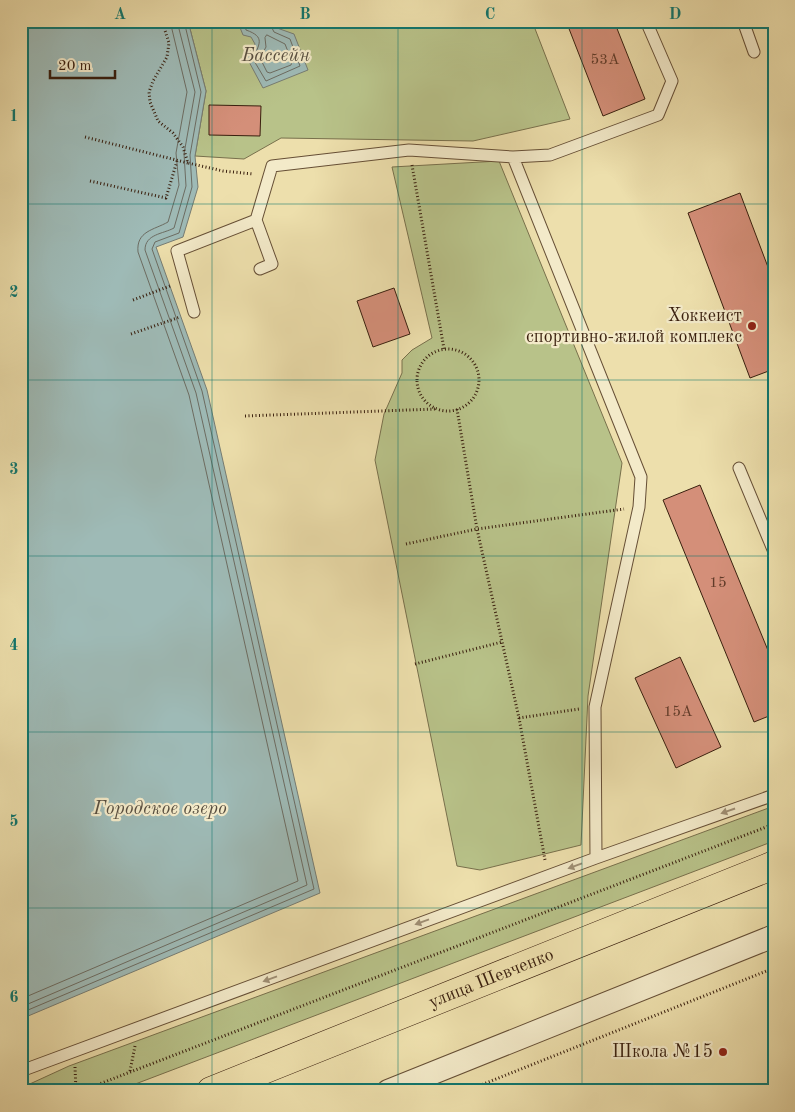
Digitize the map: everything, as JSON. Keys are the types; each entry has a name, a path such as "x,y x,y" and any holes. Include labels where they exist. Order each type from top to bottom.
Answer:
{"main road":[{"name":"улица Шевченко","path":"211,1091 774,865"}],"street":[{"path":"388,1091 774,936"}],"lane":[{"path":"260,269 272,264 256,220 272,166 409,150 513,158 550,155 658,116 672,81 646,21"},
{"path":"743,21 754,52"},
{"path":"513,158 641,477 639,507 595,707 596,858"},
{"path":"194,312 177,251 256,220"},
{"path":"739,468 774,552"},
{"path":"21,1071 596,858 774,795"}],"path":[{"path":"162,21 169,43 167,57 153,81 149,92 150,102 158,121 173,133 183,147 188,163"},
{"path":"85,137 223,171"},
{"path":"409,150 444,349"},
{"path":"90,180 166,198 177,161"},
{"path":"133,300 184,281"},
{"path":"132,334 194,312"},
{"path":"245,416 437,409 457,410 470,401 478,390 479,378 476,365 468,356 457,350 444,349 433,353 424,361 419,370 417,382 420,393 427,402 437,409"},
{"path":"457,410 477,529 519,718 548,876"},
{"path":"406,544 477,529 639,507"},
{"path":"415,664 502,642"},
{"path":"519,718 595,707"},
{"path":"81,1091 774,824"},
{"path":"466,1091 774,968"},
{"path":"130,1071 138,1028"},
{"path":"75,1051 76,1091"}],"green space":[{"path":"188,21 532,21 570,119 473,141 281,138 244,159 195,156 206,91"},
{"path":"499,161 622,463 588,696 581,845 480,870 457,866 375,460 384,414 402,373 402,360 412,350 432,338 392,167"},
{"path":"774,806 774,841 117,1091 81,1091 77,1083 58,1091 21,1091 21,1088 69,1066"}],"water":[{"name":"Городское озеро","path":"21,21 188,21 206,91 195,156 198,187 183,237 156,247 207,390 320,893 21,1019"},
{"name":"Бассейн","path":"240,21 278,21 277,28 294,34 308,70 263,88 247,58 255,44 251,37 243,35 239,25"}],"building":[{"path":"566,21 614,21 645,99 603,116"},
{"path":"766,21 774,21 774,35 771,36"},
{"path":"209,105 261,106 260,136 209,135"},
{"name":"Хоккеист спортивно-жилой комплекс","path":"740,193 774,283 774,369 750,378 688,213"},
{"path":"394,288 410,334 373,347 357,301"},
{"path":"700,485 774,665 774,714 754,722 663,500"},
{"path":"680,657 721,747 676,768 635,678"}],"place":[{"name":"Хоккеист спортивно-жилой комплекс","path":"752,326"},
{"name":"Школа №15","path":"723,1052"}]}
